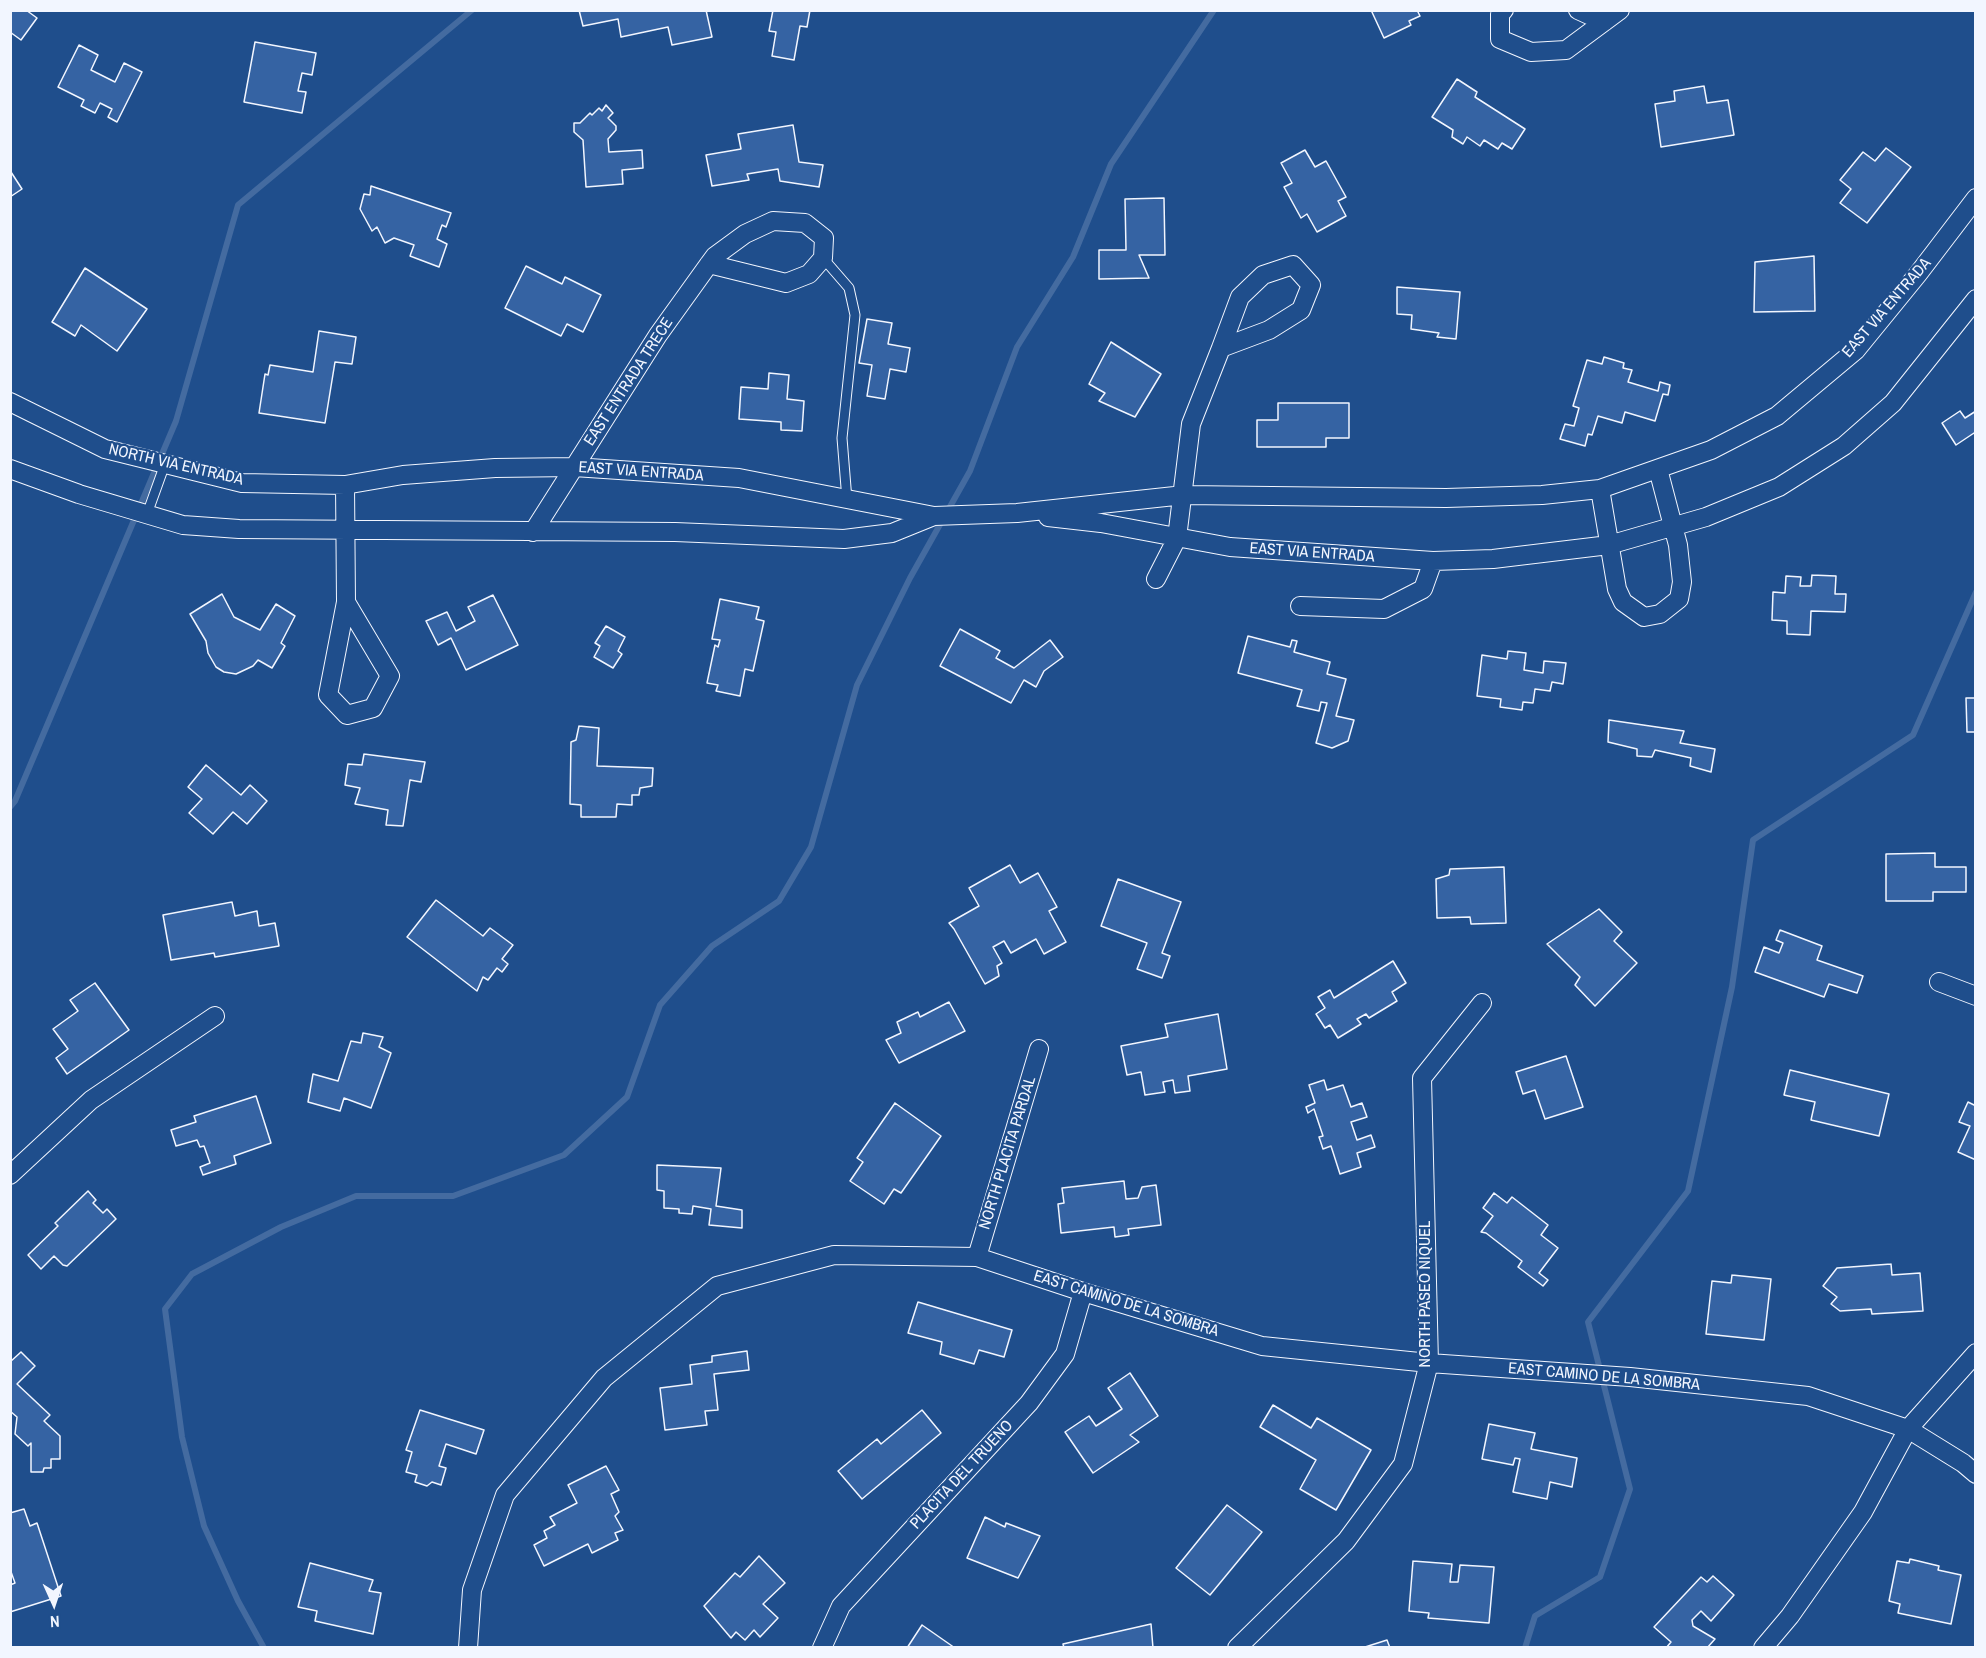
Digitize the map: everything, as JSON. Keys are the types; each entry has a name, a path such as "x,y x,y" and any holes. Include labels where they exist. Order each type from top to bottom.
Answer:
{"street":[{"path":"1504,10 1500,14 1500,39 1531,52 1566,50 1620,10"},
{"path":"1578,10 1604,22"},
{"name":"EAST VIA ENTRADA","path":"345,484 391,476 495,468 574,467 739,478 934,516 1017,513 1184,495 1446,498 1542,495 1600,489 1711,450 1777,416 1856,350 1976,198"},
{"name":"EAST ENTRADA TRECE","path":"533,532 658,335 716,256 745,234 773,221 805,223 824,238 824,258"},
{"path":"709,264 786,283 809,274 824,258"},
{"path":"1156,579 1177,538 1191,424 1240,297 1263,275 1293,265 1311,285 1301,310 1269,330 1221,348"},
{"name":"EAST VIA ENTRADA","path":"1017,513 1101,523 1230,547 1433,561 1493,559 1609,545 1706,518 1779,487 1844,446 1893,403 1976,299"},
{"name":"NORTH VIA ENTRADA","path":"10,402 105,449 242,483 345,484"},
{"path":"10,469 79,494 183,525 239,529 345,529"},
{"path":"1600,489 1617,589 1623,602 1644,617 1660,614 1679,599 1682,582 1673,527 1658,469"},
{"path":"345,484 346,602 328,695 347,715 373,708 390,676 346,602"},
{"name":"EAST VIA ENTRADA","path":"345,529 675,532 844,539 892,533 934,516"},
{"path":"1300,606 1384,609 1423,589 1433,561"},
{"path":"1939,982 1976,996"},
{"name":"NORTH PASEO NIQUEL","path":"1237,1647 1346,1541 1403,1464 1429,1363 1422,1078 1482,1003"},
{"path":"10,1175 91,1100 214,1016"},
{"name":"NORTH PLACITA PARDAL","path":"977,1257 1040,1049"},
{"name":"EAST CAMINO DE LA SOMBRA","path":"468,1647 472,1590 505,1496 604,1378 717,1286 834,1254 977,1257 1083,1292 1262,1346 1429,1363 1630,1377 1808,1396 1908,1429 1963,1463 1976,1474"},
{"name":"PLACITA DEL TRUENO","path":"822,1647 841,1606 1029,1403 1065,1354 1083,1292"},
{"path":"1763,1647 1790,1616 1863,1512 1908,1429 1976,1353"}],"lane":[{"path":"824,258 849,288 855,315 842,438 847,500"},
{"path":"147,514 165,464"}],"building":[{"path":"10,10 26,10 37,18 21,40 10,32"},
{"path":"579,10 706,10 712,37 672,45 668,27 621,37 618,19 583,26"},
{"path":"773,10 810,10 807,27 800,26 794,60 772,56 776,32 769,31"},
{"path":"1371,10 1417,10 1420,16 1409,21 1411,25 1384,38"},
{"path":"255,42 316,53 312,75 302,73 298,91 306,92 302,113 244,102"},
{"path":"79,45 98,55 91,70 115,82 124,63 142,72 117,122 108,117 112,109 100,103 95,113 81,106 84,100 58,87"},
{"path":"1457,79 1477,92 1475,97 1525,129 1512,149 1502,143 1498,149 1484,140 1480,146 1467,137 1463,144 1452,137 1453,130 1432,117"},
{"path":"1704,86 1707,103 1728,100 1734,135 1661,147 1655,104 1675,101 1674,91"},
{"path":"606,105 613,113 608,118 616,126 616,130 608,139 609,152 642,150 643,168 622,170 623,184 586,187 583,140 574,132 574,123 580,123 599,108 602,111"},
{"path":"793,125 799,162 823,165 819,187 780,181 778,169 747,174 749,180 712,186 706,155 741,149 738,134"},
{"path":"1886,148 1911,167 1867,223 1840,203 1851,189 1840,180 1863,152 1875,161"},
{"path":"1305,150 1315,167 1326,161 1346,197 1338,201 1346,216 1317,232 1307,214 1301,218 1284,187 1292,183 1281,163"},
{"path":"10,173 22,189 10,197"},
{"path":"371,186 451,213 446,227 442,225 437,239 447,244 439,267 410,256 414,245 394,238 385,243 377,227 372,231 360,209 364,194 370,195"},
{"path":"1164,198 1165,255 1139,255 1149,278 1099,279 1099,250 1126,250 1125,199"},
{"path":"1814,256 1815,311 1754,312 1755,262"},
{"path":"526,266 562,284 565,277 601,295 583,332 567,324 561,336 505,308"},
{"path":"85,268 147,309 117,351 81,325 75,336 52,322"},
{"path":"1397,287 1460,292 1456,339 1437,337 1439,333 1411,329 1412,315 1397,314"},
{"path":"867,319 892,323 888,344 910,348 906,372 890,369 885,399 867,396 872,365 859,363"},
{"path":"319,331 356,337 352,364 335,362 325,423 259,413 265,374 268,375 270,365 313,372"},
{"path":"1111,342 1161,374 1135,417 1099,401 1105,393 1089,384"},
{"path":"1604,357 1624,363 1623,368 1632,370 1628,382 1658,391 1660,382 1670,385 1668,395 1663,394 1655,421 1625,412 1622,423 1598,416 1592,435 1588,434 1585,446 1560,439 1565,424 1574,426 1579,408 1573,406 1587,360 1602,364"},
{"path":"769,373 789,375 787,399 804,401 802,431 781,430 781,422 739,419 741,387 768,389"},
{"path":"1278,403 1349,403 1349,438 1326,438 1326,447 1257,447 1257,420 1278,420"},
{"path":"1960,411 1965,418 1976,411 1976,436 1974,433 1956,445 1942,423"},
{"path":"1812,575 1836,576 1835,594 1846,594 1845,612 1811,611 1810,635 1787,634 1787,621 1772,620 1773,592 1785,593 1786,576 1801,577 1800,586 1811,586"},
{"path":"222,594 234,617 260,630 276,604 295,616 281,643 285,646 272,668 258,660 253,666 236,674 224,672 216,667 208,653 206,641 190,614"},
{"path":"493,595 518,645 466,670 451,638 438,645 426,621 447,612 456,631 475,621 468,607"},
{"path":"720,599 759,607 756,619 764,621 753,671 745,669 740,696 716,691 718,685 707,683 715,645 718,647 720,640 712,639"},
{"path":"606,626 625,637 618,651 622,654 613,668 594,657 600,646 595,643"},
{"path":"960,629 1000,651 996,658 1014,668 1050,640 1063,657 1044,671 1036,687 1024,680 1011,703 940,666"},
{"path":"1248,636 1290,647 1292,640 1297,641 1294,652 1330,662 1327,674 1346,679 1336,716 1354,720 1348,741 1332,748 1316,743 1327,703 1321,702 1319,711 1297,706 1302,690 1238,673"},
{"path":"1508,651 1526,653 1524,670 1543,673 1544,661 1566,663 1563,684 1552,682 1550,691 1535,689 1533,703 1523,702 1522,710 1500,707 1501,699 1477,696 1482,655 1507,659"},
{"path":"1966,698 1976,698 1976,732 1967,732"},
{"path":"1609,720 1684,731 1680,743 1715,749 1711,772 1690,766 1691,758 1655,750 1652,757 1637,756 1637,749 1608,742"},
{"path":"579,726 599,728 597,766 653,768 652,786 640,788 639,795 632,795 632,805 617,804 616,817 581,817 581,805 570,804 571,742 576,740"},
{"path":"364,754 425,762 421,782 410,780 403,826 386,825 388,810 355,804 360,788 345,785 348,764 362,765"},
{"path":"206,765 241,795 250,785 267,801 247,824 233,812 213,834 189,813 202,799 188,787"},
{"path":"1935,853 1935,867 1966,867 1966,892 1933,892 1933,901 1886,901 1886,854"},
{"path":"1010,865 1020,883 1038,873 1057,907 1049,911 1066,942 1044,954 1036,939 1011,953 1004,941 993,947 1002,963 997,966 999,976 985,984 949,923 979,906 969,888"},
{"path":"1504,867 1506,923 1471,924 1470,917 1437,918 1436,879 1449,875 1450,869"},
{"path":"1118,879 1181,902 1162,953 1170,956 1162,978 1137,969 1147,943 1101,926"},
{"path":"436,900 483,936 490,928 513,945 502,959 508,964 502,972 497,968 488,980 483,977 477,991 407,937"},
{"path":"232,902 235,916 257,911 259,926 275,923 279,946 215,957 214,953 171,960 163,915"},
{"path":"1599,909 1622,932 1614,941 1637,963 1595,1006 1575,985 1580,977 1547,944"},
{"path":"1780,930 1822,946 1817,960 1863,976 1857,993 1829,984 1824,997 1755,972 1764,947 1779,953 1783,943 1776,940"},
{"path":"1393,961 1406,983 1392,992 1397,1001 1369,1018 1366,1014 1357,1019 1361,1024 1338,1038 1330,1025 1325,1028 1316,1014 1325,1008 1318,997 1330,990 1334,998"},
{"path":"95,983 129,1030 67,1074 56,1058 68,1049 53,1029 78,1011 70,1000"},
{"path":"949,1002 965,1031 899,1063 886,1040 901,1033 897,1022 918,1012 920,1017"},
{"path":"1218,1014 1227,1069 1188,1076 1190,1091 1175,1093 1173,1080 1163,1082 1165,1092 1145,1095 1141,1072 1127,1075 1121,1046 1168,1037 1165,1024"},
{"path":"363,1033 383,1037 379,1047 391,1053 371,1108 344,1098 340,1111 308,1102 313,1074 338,1081 351,1041 361,1043"},
{"path":"1566,1056 1583,1107 1545,1119 1535,1090 1523,1094 1516,1072"},
{"path":"1790,1070 1889,1094 1879,1136 1811,1120 1815,1102 1784,1095"},
{"path":"1324,1080 1327,1090 1343,1085 1351,1107 1362,1103 1367,1117 1351,1122 1357,1140 1371,1135 1375,1147 1357,1153 1361,1167 1340,1174 1331,1146 1323,1149 1319,1137 1323,1136 1314,1109 1308,1113 1306,1107 1315,1103 1309,1085"},
{"path":"256,1096 271,1143 234,1156 236,1164 203,1175 200,1167 210,1163 204,1146 200,1147 197,1140 176,1146 171,1130 196,1122 194,1116"},
{"path":"1968,1102 1976,1106 1976,1160 1958,1152 1970,1126 1959,1122"},
{"path":"895,1103 941,1136 901,1193 894,1189 884,1204 850,1181 863,1162 857,1158"},
{"path":"657,1165 721,1168 716,1206 742,1210 742,1228 709,1225 711,1209 693,1206 692,1214 679,1213 679,1209 664,1208 664,1191 657,1190"},
{"path":"1124,1181 1126,1199 1138,1198 1142,1187 1156,1185 1161,1225 1128,1229 1129,1235 1115,1237 1114,1227 1061,1233 1058,1204 1064,1203 1062,1188"},
{"path":"88,1191 96,1200 93,1203 103,1213 107,1209 116,1219 67,1266 54,1256 41,1269 28,1255 58,1226 55,1223"},
{"path":"1494,1193 1507,1203 1512,1197 1548,1225 1541,1235 1558,1248 1539,1273 1548,1280 1543,1286 1518,1267 1522,1261 1486,1233 1481,1232 1493,1216 1483,1208"},
{"path":"1891,1264 1892,1275 1920,1273 1923,1311 1872,1314 1871,1309 1840,1311 1831,1304 1837,1297 1823,1286 1837,1268"},
{"path":"1732,1275 1771,1279 1764,1340 1706,1334 1712,1281 1731,1283"},
{"path":"918,1302 1012,1330 1004,1357 979,1350 974,1364 940,1354 942,1342 908,1333"},
{"path":"747,1351 749,1370 714,1374 718,1410 705,1411 707,1425 665,1430 660,1388 692,1384 690,1365 712,1362 712,1356"},
{"path":"21,1352 35,1366 17,1384 50,1415 44,1421 60,1436 60,1459 51,1459 51,1468 44,1468 43,1472 31,1472 31,1443 28,1446 15,1434 17,1417 10,1411 10,1362"},
{"path":"1130,1373 1158,1416 1130,1435 1139,1442 1093,1473 1065,1432 1089,1416 1096,1426 1122,1409 1108,1388"},
{"path":"1273,1405 1311,1428 1317,1418 1371,1450 1336,1510 1300,1489 1316,1460 1260,1427"},
{"path":"420,1410 484,1430 476,1454 446,1444 439,1466 446,1468 441,1485 432,1482 427,1486 415,1482 417,1475 406,1472 412,1452 406,1450"},
{"path":"922,1410 941,1433 862,1499 838,1471 877,1439 881,1444"},
{"path":"1489,1424 1535,1433 1531,1449 1577,1458 1572,1487 1550,1482 1547,1499 1513,1492 1520,1459 1515,1458 1513,1465 1482,1459"},
{"path":"606,1466 619,1490 611,1494 619,1512 615,1516 623,1530 615,1533 618,1540 592,1553 588,1544 544,1566 534,1545 547,1538 544,1531 555,1525 550,1517 577,1503 568,1485"},
{"path":"1227,1505 1262,1532 1210,1595 1176,1568"},
{"path":"24,1509 30,1526 37,1523 61,1596 10,1612 10,1585 15,1583 10,1569 10,1513"},
{"path":"985,1517 1005,1527 1006,1523 1040,1536 1018,1578 967,1558"},
{"path":"759,1556 785,1583 763,1604 778,1618 760,1637 754,1630 745,1640 736,1632 731,1638 704,1606 735,1573 740,1577"},
{"path":"1910,1559 1939,1566 1938,1570 1961,1575 1951,1624 1898,1613 1900,1604 1889,1601 1897,1561 1909,1563"},
{"path":"1413,1561 1452,1564 1450,1582 1458,1582 1460,1565 1494,1567 1489,1623 1428,1618 1429,1613 1409,1611"},
{"path":"310,1563 373,1580 369,1591 381,1593 373,1634 315,1621 317,1611 298,1607"},
{"path":"1713,1576 1734,1595 1711,1621 1701,1611 1692,1620 1693,1626 1715,1639 1707,1648 1666,1648 1671,1642 1654,1627 1701,1577 1707,1582"},
{"path":"1151,1624 1153,1648 1064,1648 1063,1644"},
{"path":"922,1625 955,1648 907,1648"},
{"path":"1387,1640 1390,1648 1362,1648"}],"waterway":[{"path":"10,807 15,801 176,421 238,205 472,10"},
{"path":"264,1648 238,1601 204,1526 182,1437 165,1309 192,1274 281,1227 356,1196 453,1196 564,1155 627,1097 660,1005 712,946 779,901 811,847 857,685 910,578 970,471 1017,347 1073,257 1111,164 1214,10"},
{"path":"1525,1648 1535,1616 1600,1577 1630,1489 1588,1322 1688,1191 1732,987 1753,840 1913,735 1976,592"}]}
